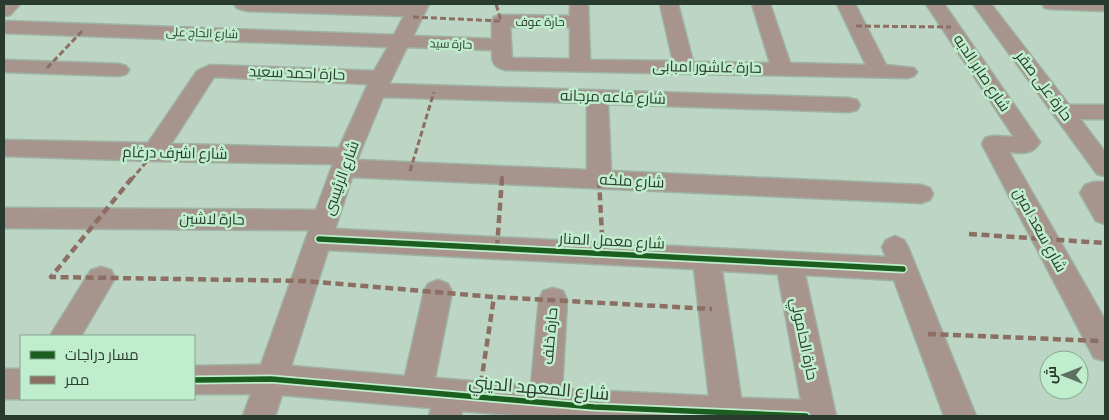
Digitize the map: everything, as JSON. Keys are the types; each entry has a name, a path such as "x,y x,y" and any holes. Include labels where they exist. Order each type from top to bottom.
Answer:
{"street":[{"path":"4,11 11,4"},
{"path":"244,4 247,6 419,7"},
{"path":"669,4 684,67"},
{"path":"761,4 782,69"},
{"path":"846,4 879,71"},
{"name":"شارع صابر الدبه","path":"935,4 1029,142"},
{"name":"حارة على صقر","path":"982,4 1105,168"},
{"path":"1054,4 1101,5"},
{"name":"شارع الرئيسى","path":"259,416 345,162 399,42 419,7"},
{"path":"579,13 580,65"},
{"name":"حارة عوف","path":"504,54 501,21 579,13"},
{"name":"شارع الحاج على","path":"4,27 399,42"},
{"name":"حارة سيد","path":"399,42 504,54"},
{"name":"حارة عاشور امبابى","path":"504,54 580,65 907,72"},
{"path":"4,66 119,70"},
{"name":"حارة احمد سعيد","path":"154,153 204,75 212,71 379,84"},
{"name":"شارع قاعه مرجانه","path":"379,84 597,96 849,105"},
{"path":"597,96 599,180"},
{"path":"1063,112 1105,112"},
{"name":"شارع سعد امين","path":"1029,142 1026,144 993,144 1105,348"},
{"name":"شارع اشرف درغام","path":"4,148 345,162"},
{"name":"شارع ملكه","path":"345,162 599,180 921,194"},
{"path":"1099,191 1092,195 1105,214"},
{"name":"حارة لاشين","path":"4,218 98,218 322,229"},
{"name":"شارع معمل المنار","path":"322,229 707,259 789,263 899,258 960,416"},
{"path":"707,259 727,413"},
{"name":"حارة الحامولي","path":"789,263 820,416"},
{"path":"66,335 100,278"},
{"path":"416,391 438,292"},
{"name":"حارة خلف","path":"532,406 553,300"},
{"name":"شارع المعهد الديني","path":"195,380 271,379 416,391 447,405 532,406 662,413 806,416"},
{"path":"4,384 20,384"}],"marked path":[{"path":"413,17 501,21 496,4"},
{"path":"856,26 951,27"},
{"path":"47,68 84,29"},
{"path":"410,171 434,92"},
{"path":"154,153 98,218 51,277 305,281 494,297 712,309"},
{"path":"497,248 502,176"},
{"path":"599,180 603,253"},
{"path":"969,234 1105,243"},
{"path":"479,396 494,297"},
{"path":"928,334 1101,341"}],"cycle path":[{"path":"319,239 903,269"},
{"path":"195,380 271,379 594,407 806,416"}]}
